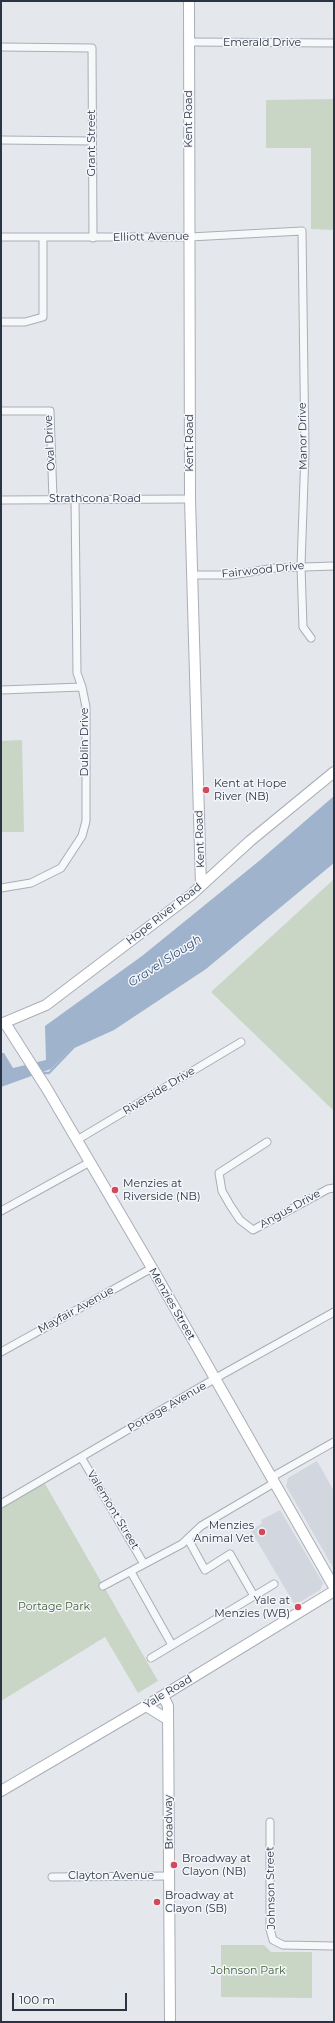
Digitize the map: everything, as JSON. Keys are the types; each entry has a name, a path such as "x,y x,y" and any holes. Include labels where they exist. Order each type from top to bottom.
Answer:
{"street":[{"name":"Kent Road","path":"189,1 190,498 201,886"},
{"name":"Emerald Drive","path":"189,42 334,43"},
{"name":"Grant Street","path":"1,47 92,48 93,238"},
{"path":"1,140 92,141"},
{"name":"Elliott Avenue","path":"1,237 190,237 302,231"},
{"name":"Manor Drive","path":"302,231 304,452 301,566 302,626 310,638"},
{"path":"1,322 25,322 43,317 43,238"},
{"name":"Oval Drive","path":"1,411 50,411 53,499"},
{"name":"Strathcona Road","path":"1,500 190,498"},
{"name":"Dublin Drive","path":"1,888 31,883 61,868 82,836 86,821 86,707 76,666 75,499"},
{"name":"Fairwood Drive","path":"192,575 232,575 274,568 334,566"},
{"path":"1,690 82,687"},
{"name":"Hope River Road","path":"3,1024 46,1006 201,886 250,841 334,772"},
{"name":"Menzies Street","path":"3,1024 12,1034 90,1162 216,1378 334,1587"},
{"name":"Riverside Drive","path":"77,1140 241,1042"},
{"name":"Angus Drive","path":"267,1142 219,1173 222,1191 230,1205 240,1220 253,1230 328,1189 334,1188"},
{"path":"1,1211 90,1162"},
{"name":"Mayfair Avenue","path":"1,1352 152,1268"},
{"name":"Portage Avenue","path":"1,1504 216,1378 334,1312"},
{"path":"104,1586 188,1539 201,1526 334,1442"},
{"name":"Valemont Street","path":"81,1457 144,1564"},
{"path":"188,1539 205,1570 230,1554 254,1596"},
{"path":"131,1572 172,1645"},
{"path":"151,1658 274,1584"},
{"name":"Yale Road","path":"1,1791 163,1696 334,1591"},
{"name":"Broadway","path":"163,1696 168,1706 170,2022"},
{"path":"146,1706 167,1719"},
{"name":"Johnson Street","path":"270,1822 270,1929 273,1940 282,1945 334,1946"},
{"name":"Clayton Avenue","path":"52,1877 169,1876"}],"shaded area":[{"path":"317,1461 334,1491 334,1569 286,1486 288,1478"},
{"path":"280,1510 323,1583 320,1590 295,1605 251,1531 262,1523 261,1520"}],"green space":[{"path":"334,99 334,230 311,229 311,148 266,148 266,100"},
{"path":"22,740 24,832 1,832 1,741"},
{"path":"334,879 334,1111 211,992"},
{"name":"Portage Park","path":"44,1482 158,1681 138,1693 105,1637 1,1701 1,1508"},
{"name":"Johnson Park","path":"221,1945 264,1945 271,1952 312,1952 312,1998 221,1997"}],"water":[{"path":"334,796 334,863 206,969 114,1030 70,1050 51,1069 1,1087 1,1053 4,1053 13,1068 46,1060 45,1026 142,956 259,861"}],"waterway":[{"name":"Gravel Slough","path":"40,1073 49,1073 73,1048"}],"place":[{"name":"Kent at Hope River (NB)","path":"206,790"},
{"name":"Menzies at Riverside (NB)","path":"115,1190"},
{"name":"Menzies Animal Vet","path":"262,1532"},
{"name":"Yale at Menzies (WB)","path":"298,1607"},
{"name":"Broadway at Clayon (NB)","path":"174,1865"},
{"name":"Broadway at Clayon (SB)","path":"157,1902"}]}
